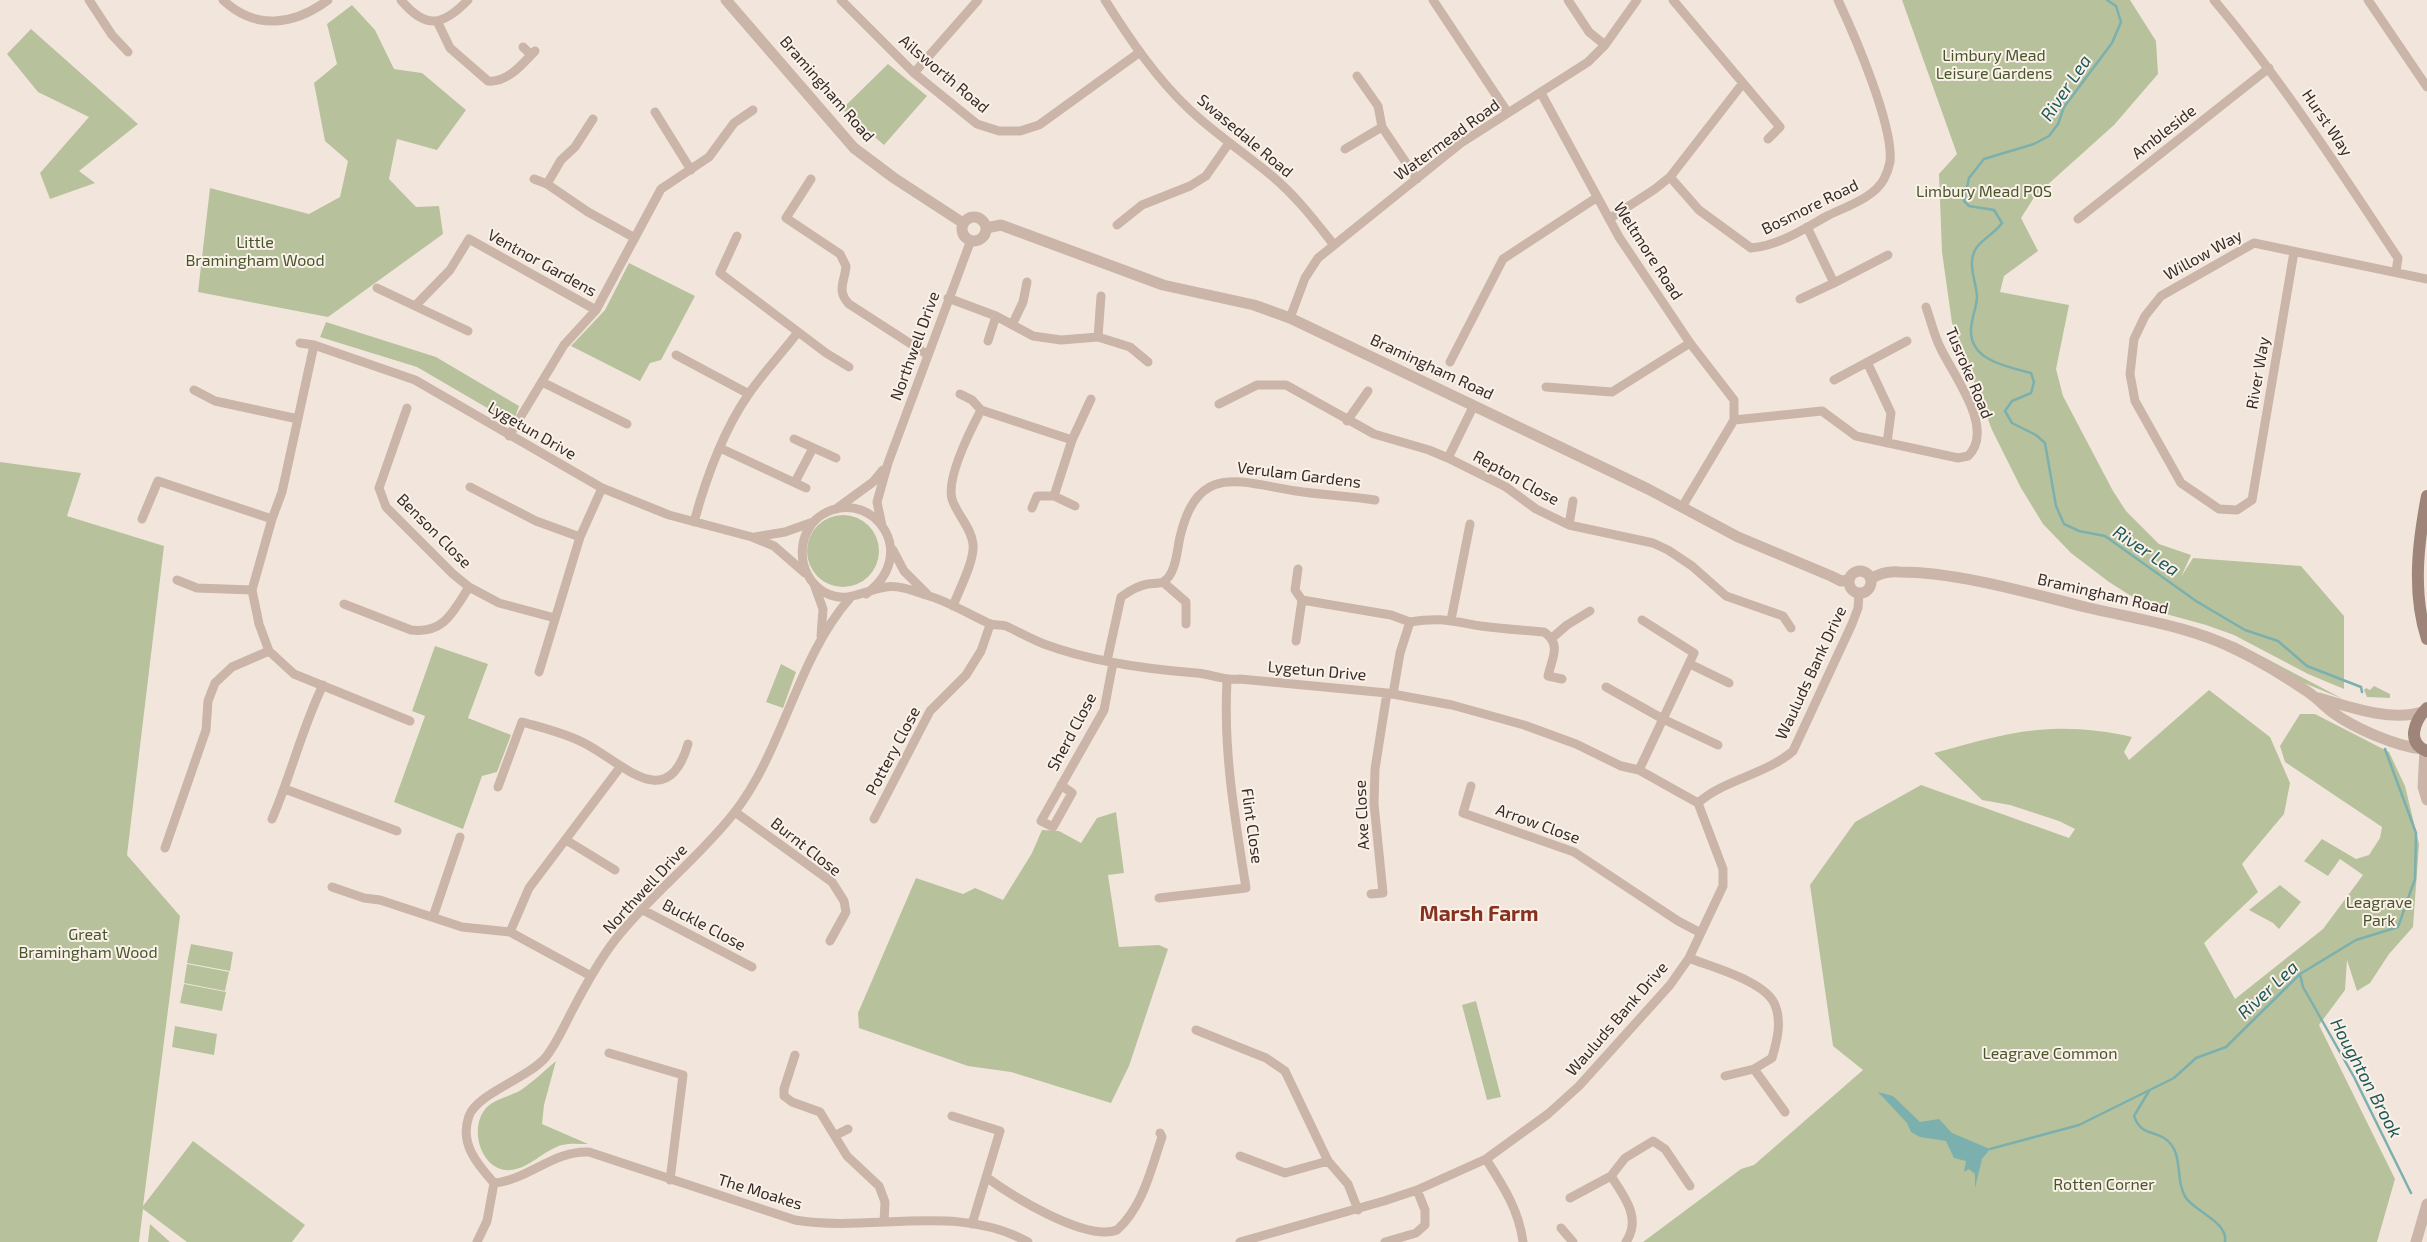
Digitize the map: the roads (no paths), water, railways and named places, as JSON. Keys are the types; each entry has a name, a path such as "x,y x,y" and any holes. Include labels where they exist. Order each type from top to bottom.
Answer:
{"main road":[{"path":"2427,496 2418,576 2419,606 2427,639"},
{"path":"2418,576 2427,611"},
{"path":"2424,750 2414,736 2414,728 2416,721 2425,710"}],"street":[{"path":"89,0 112,35 128,52"},
{"path":"223,0 232,9 271,22 301,17 328,0"},
{"path":"401,0 410,10 423,19 438,23 449,18 468,0"},
{"name":"Bramingham Road","path":"726,0 854,148 894,178 963,223"},
{"name":"Ailsworth Road","path":"841,0 914,72 977,124 999,131 1020,131 1039,125 1140,52"},
{"path":"914,72 978,0"},
{"name":"Swasedale Road","path":"1105,0 1140,52 1187,107 1286,190 1334,245"},
{"path":"1433,0 1508,113"},
{"path":"1568,0 1589,32 1605,45"},
{"name":"Watermead Road","path":"1290,318 1305,278 1318,258 1461,143 1588,62 1605,45 1637,0"},
{"path":"1673,0 1780,127 1768,139"},
{"name":"Bosmore Road","path":"1670,177 1699,210 1751,248 1766,247 1872,192 1883,180 1890,162 1886,130 1857,41 1838,0"},
{"name":"Hurst Way","path":"2214,0 2269,68 2318,137 2398,258 2396,272"},
{"path":"2368,0 2427,87"},
{"path":"438,23 450,48 488,81 494,82 517,70 533,53 523,47"},
{"name":"Ambleside","path":"2078,219 2269,68"},
{"path":"1357,76 1378,106 1382,127 1417,180"},
{"path":"483,91 488,81"},
{"path":"1609,219 1655,190 1670,177 1743,83"},
{"name":"Weltmore Road","path":"1541,93 1609,219 1690,343 1734,400 1734,420"},
{"name":"Ventnor Gardens","path":"509,436 564,345 596,310 660,190 709,157 734,123 753,110"},
{"path":"655,112 691,170"},
{"path":"547,184 561,160 575,147 592,119"},
{"path":"1345,149 1382,127"},
{"path":"1117,226 1142,205 1190,186 1206,176 1229,143"},
{"path":"534,179 547,184 588,212 635,238"},
{"path":"811,179 786,218 840,254 846,266 841,293 849,304 928,355"},
{"path":"1450,362 1503,259 1596,198"},
{"path":"976,217 983,221 986,228 982,238 971,240 963,233 963,223 969,218 976,217"},
{"name":"Bramingham Road","path":"986,228 1000,225 1164,285 1254,305 1290,318 1474,405 1682,507 1738,537 1841,581 1849,580"},
{"path":"1807,227 1834,283"},
{"path":"736,236 720,274 826,354 849,367"},
{"name":"Ventnor Gardens","path":"415,306 450,270 469,239 596,310"},
{"name":"Northwell Drive","path":"888,463 971,240"},
{"name":"Willow Way","path":"2252,500 2237,510 2219,509 2181,483 2135,401 2130,374 2134,339 2146,316 2161,296 2199,272 2254,242 2427,279"},
{"name":"River Way","path":"2252,500 2294,252"},
{"path":"1800,299 1888,255"},
{"path":"1012,325 1023,302 1027,282"},
{"path":"378,288 468,331"},
{"path":"1098,338 1101,296"},
{"path":"948,298 996,316 1033,336 1047,339 1098,338 1130,347 1148,362"},
{"name":"Tusroke Road","path":"1888,443 1962,459 1974,450 1977,443 1977,424 1940,347 1926,307"},
{"path":"988,341 996,316"},
{"path":"694,522 709,470 749,394 798,332"},
{"path":"1834,380 1906,341"},
{"name":"Lygetun Drive","path":"300,343 314,345 415,380 602,488 653,509 752,537"},
{"path":"1546,387 1612,392 1690,343"},
{"path":"314,345 282,492 272,519 252,590 260,624 270,651 294,674 410,720"},
{"path":"676,355 749,394"},
{"path":"1682,507 1734,420 1822,411 1829,414 1852,434 1888,443 1891,414 1867,362"},
{"path":"542,382 627,424"},
{"name":"Repton Close","path":"1219,404 1257,385 1286,385 1347,421 1374,434 1429,450 1448,458 1506,487 1536,509 1569,525 1653,543 1668,550 1692,566 1726,596 1783,616 1791,628"},
{"path":"194,390 215,401 298,419"},
{"path":"1347,421 1368,391"},
{"path":"960,394 972,400 982,410 1072,440"},
{"path":"1054,496 1072,440 1091,399"},
{"name":"Repton Close","path":"1448,458 1474,405"},
{"name":"Benson Close","path":"407,408 379,488 381,498 386,507 469,588 499,603 555,618"},
{"path":"953,606 973,554 973,544 971,534 952,499 952,482 970,431 982,410"},
{"path":"794,439 836,458"},
{"path":"720,448 806,488"},
{"path":"795,482 813,448"},
{"path":"752,537 785,532 813,522 836,509 873,482 888,463"},
{"path":"882,526 877,502 888,463"},
{"name":"Verulam Gardens","path":"1163,582 1172,572 1185,517 1190,506 1199,496 1222,482 1237,480 1303,492 1375,500"},
{"path":"142,519 158,481 272,519"},
{"path":"470,487 536,521 580,537"},
{"path":"539,672 580,537 602,488"},
{"path":"1032,508 1037,496 1054,496 1075,506"},
{"name":"Repton Close","path":"1569,525 1573,501"},
{"name":"Lygetun Drive","path":"836,509 849,508 862,511 873,517 882,526 904,571 929,595"},
{"name":"Lygetun Drive","path":"813,522 805,534 802,562 807,576 814,584 831,595 850,598 885,587 899,587 929,595 990,625 1003,625 1034,640 1110,662 1153,669 1212,674 1227,681 1240,679 1390,693 1452,705 1524,725 1571,742 1627,768 1640,770 1698,803"},
{"path":"1451,620 1470,524"},
{"path":"752,537 774,546 807,576"},
{"name":"Lygetun Drive","path":"866,594 878,585 887,572 891,558 890,542"},
{"path":"1296,641 1302,600 1295,590 1298,569"},
{"path":"1859,571 1866,573 1871,579 1869,589 1859,593 1852,590 1849,580 1853,574 1859,571"},
{"name":"Bramingham Road","path":"1871,579 1887,572 1945,577 2002,587 2149,620 2204,636 2230,646 2255,659 2315,697 2333,712 2393,743 2424,750"},
{"path":"177,580 197,588 252,590"},
{"path":"1110,662 1121,597 1141,586 1163,582 1186,602 1186,624"},
{"name":"Northwell Drive","path":"814,584 823,609 821,641"},
{"name":"Benson Close","path":"344,604 411,630 423,632 432,630 443,623 469,588"},
{"name":"Wauluds Bank Drive","path":"1240,1242 1358,1210 1416,1190 1486,1159 1548,1114 1579,1086 1670,985 1689,958 1699,932 1717,898 1725,878 1724,869 1698,803 1709,793 1778,763 1793,751 1852,624 1858,608 1859,593"},
{"name":"Northwell Drive","path":"494,1183 475,1160 467,1144 466,1126 470,1115 479,1103 529,1072 545,1058 590,976 615,940 641,909 687,866 735,812 760,772 821,641 837,613 850,598"},
{"path":"1302,600 1391,615 1410,622 1428,619 1451,620 1481,626 1544,632 1552,638 1555,644 1548,676 1562,679"},
{"path":"1552,638 1567,625 1590,611"},
{"path":"1640,770 1694,653 1642,620"},
{"path":"1390,693 1410,622"},
{"name":"Pottery Close","path":"874,819 930,711 966,675 981,651 990,625"},
{"path":"165,848 182,804 206,730 208,701 214,683 232,667 270,651"},
{"name":"Sherd Close","path":"1061,785 1104,710 1110,662"},
{"path":"1690,664 1729,683"},
{"name":"Flint Close","path":"1159,898 1246,888 1227,762 1225,716 1227,681"},
{"path":"272,819 285,789 313,706 323,685"},
{"path":"1606,687 1663,719 1718,744"},
{"name":"Axe Close","path":"1371,894 1383,893 1374,804 1375,769 1390,693"},
{"name":"Bramingham Road","path":"2315,697 2358,711 2408,716 2425,710"},
{"path":"498,787 522,722 581,742 602,752 640,779 651,781 662,779 677,769 683,761 688,744"},
{"path":"2424,750 2423,787 2427,800"},
{"path":"510,932 529,888 621,766"},
{"name":"Arrow Close","path":"1471,786 1463,813 1574,852 1678,921 1699,932"},
{"path":"285,789 397,831"},
{"name":"Burnt Close","path":"735,812 832,882 844,901 846,912 830,941"},
{"path":"433,918 460,837"},
{"path":"566,840 614,870"},
{"path":"332,887 364,898 380,900 462,927 510,932 590,976"},
{"name":"Buckle Close","path":"641,909 752,967"},
{"path":"1689,958 1763,989 1775,1004 1778,1022 1772,1058 1754,1069 1725,1076"},
{"path":"1196,1030 1266,1058 1285,1071 1328,1161 1348,1184 1358,1210"},
{"path":"609,1053 683,1075 670,1180"},
{"path":"795,1055 784,1089 784,1096 792,1102 818,1109 847,1156 879,1186 885,1202 884,1222"},
{"path":"1754,1069 1785,1112"},
{"path":"952,1116 1000,1131 972,1224"},
{"path":"836,1136 848,1129"},
{"path":"986,1177 1031,1209 1070,1231 1093,1238 1116,1231 1136,1206 1146,1187 1162,1137 1160,1133"},
{"path":"1570,1198 1611,1176 1624,1158 1653,1141 1665,1149 1690,1186"},
{"name":"The Moakes","path":"494,1183 522,1177 565,1154 581,1152 597,1154 783,1217 816,1223 926,1221 972,1224 1008,1233 1028,1242"},
{"path":"1240,1156 1285,1173 1328,1161"},
{"path":"1486,1159 1509,1195 1517,1215 1522,1242"},
{"path":"1611,1176 1630,1206 1634,1222 1632,1234 1626,1242"},
{"path":"477,1242 487,1221 494,1183"},
{"path":"1385,1242 1416,1233 1425,1225 1425,1210 1416,1190"},
{"path":"2416,1242 2427,1204"},
{"path":"1561,1228 1573,1242"}],"water":[{"path":"1878,1092 1893,1096 1920,1122 1939,1119 1952,1133 1990,1149 1982,1159 1975,1188 1975,1174 1969,1169 1964,1172 1966,1161 1954,1158 1946,1141 1920,1137 1911,1132 1907,1123"}],"waterway":[{"name":"River Lea","path":"2107,0 2116,6 2121,22 2112,43 2064,107 2058,124 2049,136 2034,144 1984,159 1969,178 1964,201 1969,206 1994,210 2002,223 1982,241 1972,259 1972,271 1977,296 1971,326 1972,341 1977,349 1992,361 2031,373 2034,382 2031,393 2012,401 2005,411 2012,423 2036,435 2045,443 2056,506 2064,524 2079,531 2105,536 2196,601 2245,630 2278,641 2307,666 2361,687 2362,692"},
{"name":"River Lea","path":"1990,1149 2079,1125 2174,1078 2196,1058 2226,1047 2300,974 2356,940 2398,927 2415,879 2416,833 2385,749"},
{"name":"Houghton Brook","path":"2300,974 2303,987 2354,1077 2411,1193"},
{"path":"2149,1091 2134,1116 2137,1122 2143,1129 2164,1138 2175,1150 2182,1191 2191,1203 2217,1223 2225,1235 2225,1242"}],"district":[{"name":"Marsh Farm","path":"1479,914"}],"park label":[{"name":"Limbury Mead Leisure Gardens","path":"1994,65"},
{"name":"Limbury Mead POS","path":"1984,192"},
{"name":"Little Bramingham Wood","path":"255,252"},
{"name":"Leagrave Park","path":"2379,912"},
{"name":"Great Bramingham Wood","path":"88,944"},
{"name":"Leagrave Common","path":"2050,1054"},
{"name":"Rotten Corner","path":"2104,1185"}]}
